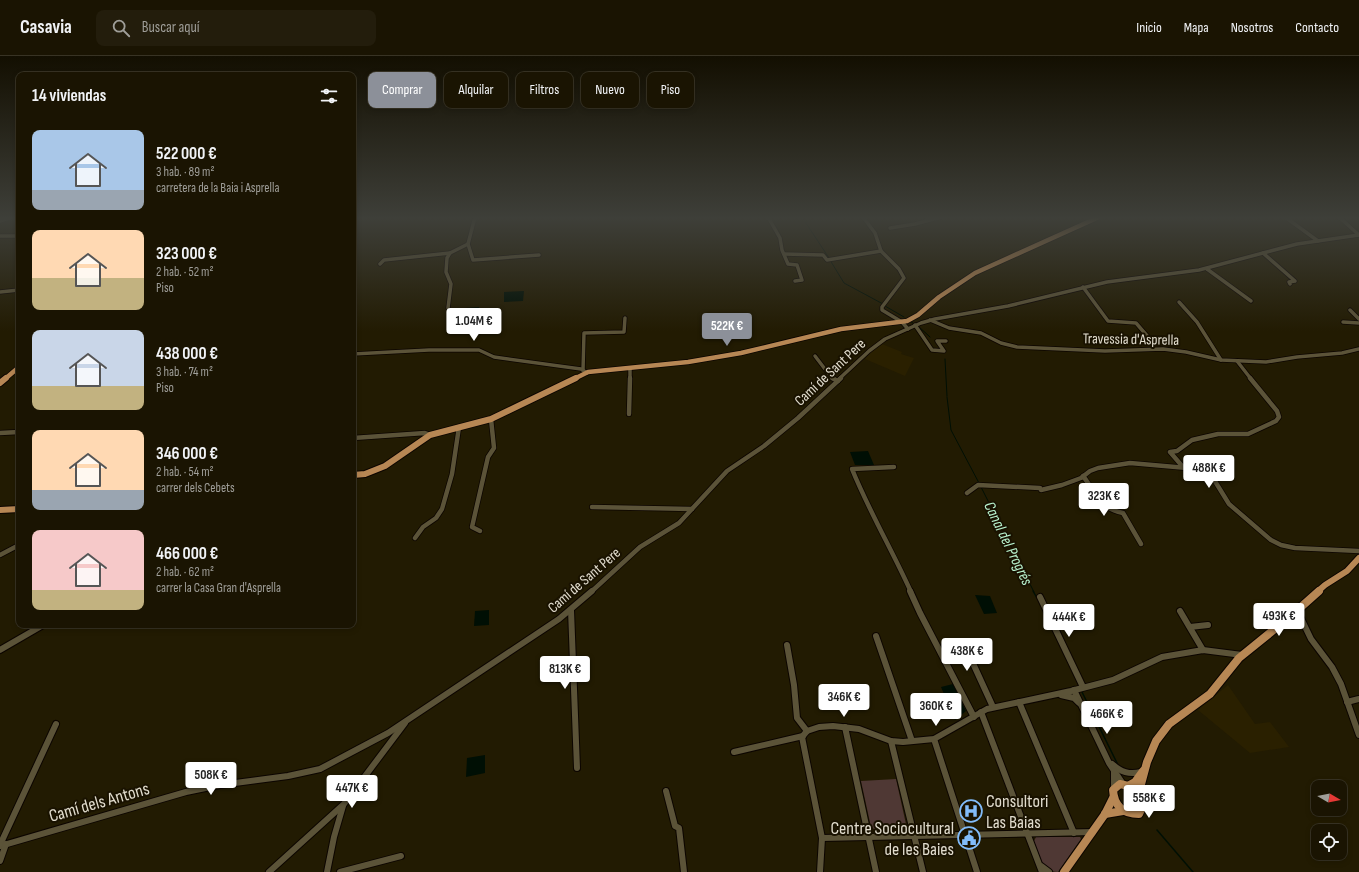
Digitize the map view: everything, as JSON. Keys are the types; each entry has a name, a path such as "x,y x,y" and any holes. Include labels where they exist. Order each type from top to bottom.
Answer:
{"main road":[{"path":"356,475 370,473 391,464 417,443 430,435 491,419 585,372 688,362 755,350 842,329 902,322 918,315 939,297 975,273 1015,255"},
{"path":"0,384 16,370"},
{"path":"0,510 16,509"},
{"path":"1126,785 1138,779 1156,741 1169,724 1210,694 1242,655 1325,585 1347,571 1359,558"},
{"path":"1140,795 1142,771"},
{"path":"1116,785 1126,785 1132,787 1140,795 1144,809 1139,814 1133,815 1123,811 1113,798 1112,790 1116,785"},
{"path":"1064,872 1106,814 1113,798"},
{"path":"1106,814 1123,811"}],"street":[{"path":"380,264 384,260 430,255"},
{"path":"448,308 452,284 446,272 446,262 449,255"},
{"path":"471,255 473,260 538,255"},
{"path":"784,255 788,264 797,266 802,280 795,281"},
{"path":"823,255 827,260 857,255"},
{"path":"885,255 899,269 904,278 882,307 882,310 902,322 908,329"},
{"name":"Camí de Sant Pere","path":"408,720 571,610 640,547 679,523 727,471 764,446 803,414 878,344 930,320 1008,306 1120,279 1207,269 1259,255"},
{"path":"1264,255 1295,281 1289,282 1290,284"},
{"path":"1207,269 1251,301"},
{"path":"1083,287 1108,321 1136,323 1149,338"},
{"path":"0,292 16,290"},
{"path":"1179,302 1197,322 1221,360"},
{"path":"1350,310 1359,318"},
{"path":"356,354 429,350 479,350 494,357 585,372 584,333 624,332 625,318"},
{"name":"Travessia d'Asprella","path":"930,320 950,328 981,333 997,342 1011,346 1105,351 1163,349 1186,352 1221,360 1237,361 1272,361 1342,353 1359,349"},
{"path":"1343,322 1359,323"},
{"path":"915,326 932,350 944,351 937,341 946,340"},
{"path":"815,356 831,377 838,381"},
{"path":"1183,468 1170,452 1177,451 1192,440 1218,434 1248,434 1276,421 1279,416 1273,406 1237,361"},
{"path":"629,414 630,368"},
{"path":"480,531 472,527 488,456 494,448 491,419"},
{"path":"416,538 421,528 436,519 441,510 452,469 458,427"},
{"path":"0,433 16,432"},
{"path":"356,438 425,433 430,435"},
{"path":"967,493 978,485 1041,489 1062,485 1098,468 1130,463 1183,468 1206,472 1213,478 1229,504 1251,521 1271,540 1281,545 1295,548 1359,550"},
{"path":"894,467 852,469 864,498 895,556 920,613 974,717"},
{"path":"1083,476 1090,484 1101,506 1112,512 1123,513 1141,544"},
{"path":"592,507 692,509"},
{"path":"0,555 16,547"},
{"path":"1040,597 1083,688"},
{"path":"571,610 577,768"},
{"path":"1297,610 1311,639 1332,667 1348,702 1352,718 1359,735"},
{"path":"1180,611 1203,650"},
{"path":"1190,627 1208,625"},
{"path":"0,650 38,628"},
{"path":"876,636 912,742"},
{"path":"786,645 794,685 797,718 804,735 822,838 820,872"},
{"path":"734,752 804,735 819,727 845,727 891,741 912,742 934,739 992,707 1073,691 1113,680 1162,657 1203,650 1242,655"},
{"path":"987,658 971,659 992,707"},
{"path":"1073,691 1084,707 1114,771 1126,785"},
{"path":"1058,694 1074,698 1084,707"},
{"path":"1348,702 1359,699"},
{"path":"1019,702 1074,833"},
{"path":"981,712 1041,869 1049,872"},
{"path":"269,872 344,804 408,720"},
{"name":"Camí dels Antons","path":"2,845 186,792 220,785 288,776 320,769 367,745 408,720"},
{"path":"0,861 2,845 56,724"},
{"path":"845,727 876,872"},
{"path":"934,739 977,872"},
{"path":"891,741 923,872"},
{"path":"1110,762 1119,770 1129,774 1142,771"},
{"path":"1114,771 1114,788"},
{"path":"666,791 675,826 680,828 684,872"},
{"path":"326,872 334,837 344,804"},
{"path":"822,838 1093,832"},
{"path":"340,872 401,856"}],"shaded area":[{"path":"524,291 523,301 504,302 504,292"},
{"path":"479,307 478,312 448,315 449,309"},
{"path":"882,344 902,352 901,354 914,358 905,376 865,359 873,350"},
{"path":"868,451 874,465 855,465 850,452"},
{"path":"975,595 990,596 997,613 984,614"},
{"path":"489,610 489,625 474,626 475,611"},
{"path":"953,684 966,711 955,720 941,687"},
{"path":"1228,685 1255,724 1270,722 1289,747 1250,753 1198,710"},
{"path":"485,755 485,773 466,777 467,758"},
{"path":"896,779 906,824 903,830 877,831 871,827 861,781"},
{"path":"1036,837 1080,837 1081,839 1058,872 1052,871 1044,866 1039,857 1034,841"}],"waterway":[{"name":"Canal del Progrés","path":"830,260 844,283 883,304"},
{"name":"Canal del Progrés","path":"885,306 904,317"},
{"name":"Canal del Progrés","path":"910,321 914,324"},
{"name":"Canal del Progrés","path":"918,326 930,337"},
{"name":"Canal del Progrés","path":"945,359 947,396"},
{"name":"Canal del Progrés","path":"947,397 951,430 979,483"},
{"name":"Canal del Progrés","path":"981,487 1034,592"},
{"name":"Canal del Progrés","path":"1033,591 1037,598"},
{"path":"1082,692 1118,765"},
{"path":"1157,830 1193,872"}],"place":[{"name":"Consultori Las Baias","path":"971,811"},
{"name":"Centre Sociocultural de les Baies","path":"969,838"}]}
